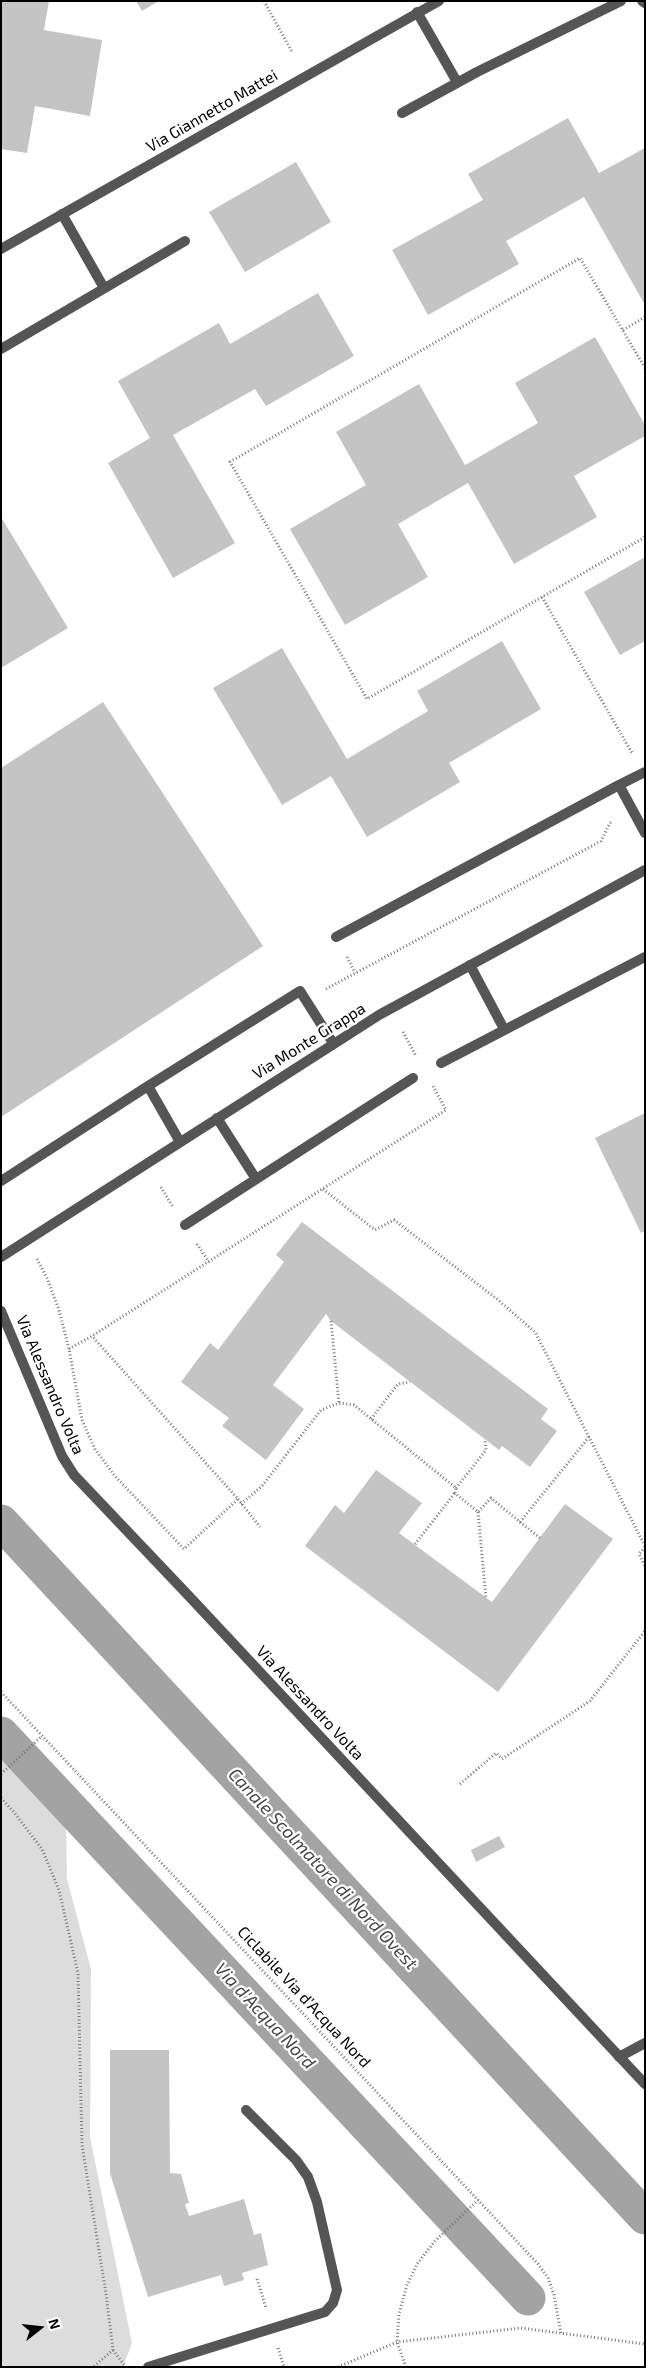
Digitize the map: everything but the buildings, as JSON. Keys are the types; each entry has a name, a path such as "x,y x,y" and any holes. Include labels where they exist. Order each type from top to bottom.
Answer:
{"street":[{"name":"Via Giannetto Mattei","path":"1,249 439,1"},
{"path":"402,113 457,82 621,1"},
{"path":"417,12 457,82"},
{"path":"62,214 104,288"},
{"path":"1,348 186,241"},
{"path":"336,937 645,772"},
{"path":"619,785 645,833"},
{"name":"Via Monte Grappa","path":"1,1257 333,1043 416,994 645,870"},
{"path":"441,1063 645,956"},
{"path":"470,965 504,1029"},
{"path":"1,1181 300,991 333,1043"},
{"path":"185,1225 413,1078"},
{"path":"148,1086 180,1142"},
{"path":"217,1118 256,1179"},
{"name":"Via Alessandro Volta","path":"1,1312 62,1456 74,1475 188,1594 645,2084"},
{"path":"619,2057 645,2043"},
{"path":"148,2367 325,2312 334,2303 338,2290 317,2202 308,2177 296,2160 246,2110"}],"path":[{"path":"264,1 292,52"},
{"path":"645,368 580,258 230,462 367,699 645,537"},
{"path":"623,330 645,316"},
{"path":"542,596 636,760"},
{"path":"306,1000 601,841 610,823 615,820"},
{"path":"403,1032 417,1058"},
{"path":"68,1348 92,1336 446,1110 432,1084"},
{"path":"323,1189 375,1230 394,1220 498,1299 535,1332 645,1547 639,1554 645,1566"},
{"path":"25,1242 41,1264 59,1310 82,1420 95,1449 114,1475 184,1549 238,1500"},
{"path":"331,1321 339,1403"},
{"path":"92,1336 260,1527"},
{"path":"371,1418 398,1384 410,1382"},
{"path":"241,1504 262,1486 321,1410 339,1403 354,1405 456,1488"},
{"path":"520,1522 588,1437"},
{"path":"415,1544 486,1450 485,1439"},
{"path":"455,1493 478,1512 486,1598"},
{"path":"478,1512 491,1498 540,1538"},
{"path":"460,1784 496,1753 502,1759 590,1701 645,1631"},
{"name":"Ciclabile Via d’Acqua Nord","path":"1,1692 538,2264 548,2278 554,2295 561,2334"},
{"path":"1,1774 42,1736"},
{"path":"1,1798 14,1811 42,1849 59,1890 78,1973 82,2145 113,2350 126,2367"},
{"path":"406,2367 397,2342 399,2314 406,2285 417,2264 435,2240 478,2200"},
{"path":"256,2279 268,2314"},
{"path":"338,2367 397,2342 521,2328 645,2344"},
{"path":"276,2342 284,2367"},
{"path":"93,2367 113,2350"}],"shaded area":[{"path":"1,1760 66,1827 67,1879 91,1969 90,2137 132,2343 123,2367 1,2367"}],"waterway":[{"name":"Canale Scolmatore di Nord Ovest","path":"1,1522 645,2217"},
{"name":"Via d'Acqua Nord","path":"1,1734 528,2298"}]}
